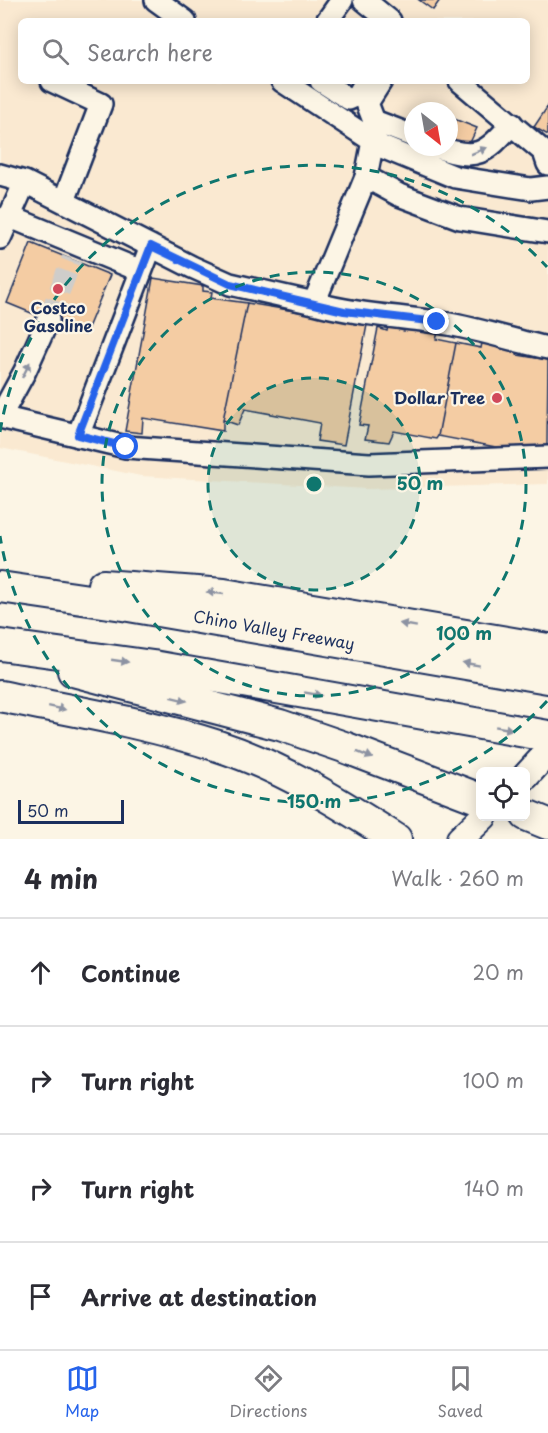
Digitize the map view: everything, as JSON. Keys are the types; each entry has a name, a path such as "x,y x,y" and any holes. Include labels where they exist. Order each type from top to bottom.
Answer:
{"highway":[{"path":"0,580 159,588 224,594 548,649"},
{"name":"Chino Valley Freeway","path":"0,586 538,676"},
{"path":"0,645 153,666 548,736"},
{"path":"0,653 280,725 476,798"},
{"path":"0,696 177,734 220,747 301,781 365,827 396,839"},
{"path":"530,817 548,824"}],"main road":[{"path":"530,771 548,752"},
{"path":"460,839 479,821"}],"lane":[{"path":"158,0 181,18"},
{"path":"329,18 342,0"},
{"path":"372,2 387,18"},
{"path":"58,84 101,104 64,201"},
{"path":"288,84 382,147 455,177 531,189 548,187"},
{"path":"326,84 349,99 358,95 364,84"},
{"path":"379,84 367,103 374,121 404,133"},
{"path":"464,84 544,152 548,164"},
{"path":"458,152 468,155 481,152 495,143 512,124"},
{"path":"314,303 366,177 373,141"},
{"path":"0,175 25,182 230,284 344,311 482,330 548,348"},
{"path":"366,177 399,195 460,218 548,232"},
{"path":"0,238 25,182"},
{"path":"8,216 74,252 141,271"},
{"path":"78,435 151,246"},
{"path":"48,320 25,371 0,417 126,447 369,464 548,457"}],"shaded area":[{"path":"0,0 548,0 548,484 367,489 141,476 0,448"}],"building":[{"path":"419,0 440,0 433,10"},
{"path":"548,106 548,135 534,127"},
{"path":"458,121 477,128 467,149 458,147"},
{"name":"Costco Gasoline","path":"31,243 110,275 85,335 7,303"},
{"path":"153,278 203,286 203,291 212,292 211,298 247,303 223,420 223,431 143,418 142,433 125,431"},
{"path":"247,303 367,325 344,445 317,441 320,423 245,409 238,425 223,420"},
{"path":"406,324 439,331 436,339 456,343 438,436 436,439 394,431 389,442 365,439 368,426 359,425 378,328 387,331 388,326 404,331"},
{"name":"Dollar Tree","path":"483,338 520,346 517,355 548,360 547,448 522,452 438,436 456,343 481,348"}],"tunnel":[{"path":"48,320 72,259"}],"place":[{"name":"Costco Gasoline","path":"58,289"},
{"name":"Dollar Tree","path":"497,398"}],"route":[{"path":"126,447 78,435 151,246 230,284 344,311 437,322"}]}
